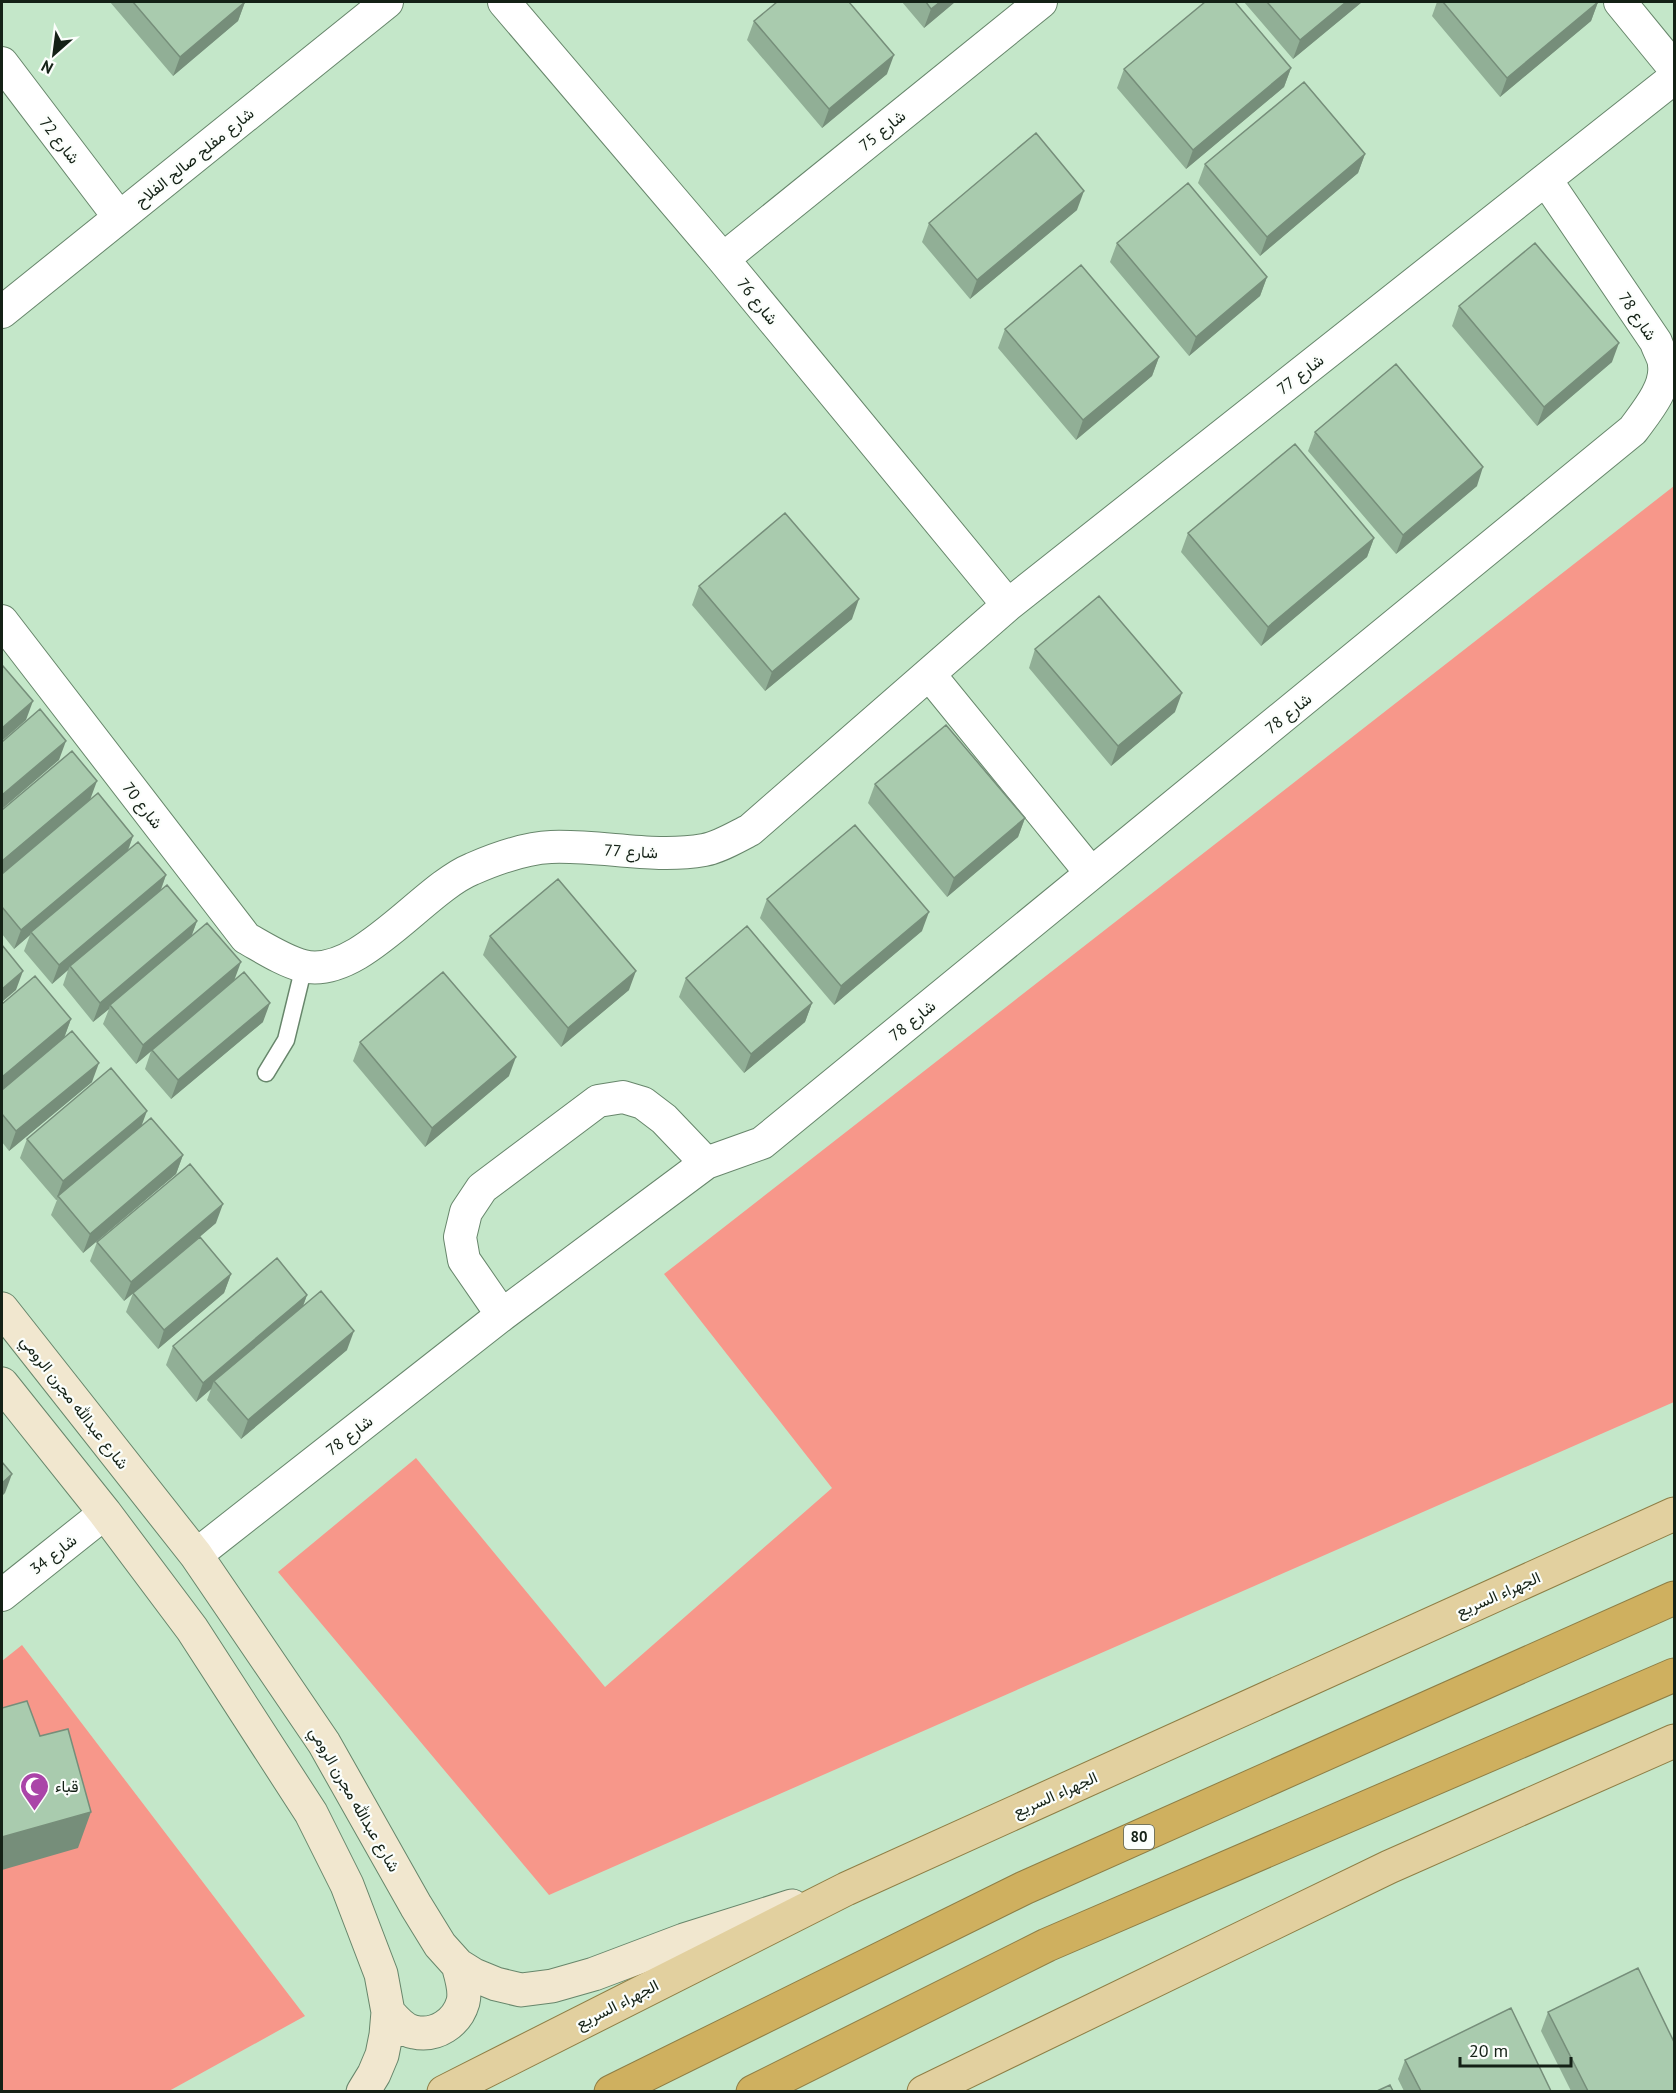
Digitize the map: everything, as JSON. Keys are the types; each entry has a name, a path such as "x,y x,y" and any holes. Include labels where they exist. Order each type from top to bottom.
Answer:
{"highway":[{"name":"80","path":"611,2091 1024,1888 1674,1598"},
{"path":"753,2091 1047,1945 1674,1675"}],"main road":[{"name":"شارع عبدالله مجرن الرومي","path":"2,1309 196,1554 324,1743 440,1945 458,1965 474,1976 521,1990 552,1986 594,1974 684,1940 846,1889"},
{"path":"2,1384 105,1513 192,1629 311,1813 347,1885 381,1974 388,2012 387,2035 374,2074 363,2091"},
{"name":"الجهراء السريع","path":"444,2091 846,1889 1674,1514"},
{"path":"924,2091 1389,1867 1674,1741"},
{"path":"388,2012 399,2024 414,2032 430,2032 445,2027 456,2016 463,2001 463,1985 458,1965"}],"street":[{"name":"شارع مفلح صالح الفلاح","path":"2,312 387,2"},
{"name":"شارع 76","path":"504,2 723,259 1008,605"},
{"name":"شارع 75","path":"723,259 1041,2"},
{"path":"1620,2 1674,68"},
{"name":"شارع 72","path":"2,63 119,217"},
{"name":"شارع 77","path":"304,966 317,967 341,963 363,951 424,901 470,869 511,855 549,847 678,854 708,849 750,831 1008,605 1674,78"},
{"name":"شارع 78","path":"196,1554 502,1315 706,1163 762,1143 1633,430 1650,406 1661,384 1664,365 1656,342 1546,180"},
{"name":"شارع 70","path":"2,621 246,938 304,966"},
{"path":"929,674 1091,873"},
{"path":"502,1315 464,1260 460,1237 466,1212 482,1188 598,1101 624,1096 643,1103 664,1119 706,1163"},
{"name":"شارع 34","path":"2,1595 105,1513"}],"lane":[{"path":"266,1073 286,1040 304,966"}],"shaded area":[{"path":"1674,486 1674,1402 549,1895 278,1572 416,1458 605,1687 832,1488 664,1274"},
{"path":"22,1645 305,2016 169,2091 2,2092 2,1661"}],"building":[{"path":"133,2 245,2 180,57"},
{"path":"777,2 849,2 894,55 829,109 754,21"},
{"path":"926,2 940,2 931,9"},
{"path":"1205,2 1235,2 1291,68 1193,150 1124,69"},
{"path":"1267,2 1346,2 1300,40"},
{"path":"1443,2 1598,2 1507,78"},
{"path":"1304,82 1365,154 1267,237 1205,164"},
{"path":"1036,133 1084,191 977,280 929,223"},
{"path":"1188,183 1267,277 1196,337 1117,243"},
{"path":"1535,243 1619,343 1544,407 1459,306"},
{"path":"1081,265 1159,357 1083,420 1005,329"},
{"path":"1396,364 1483,467 1403,535 1315,432"},
{"path":"1295,444 1374,538 1268,627 1188,533"},
{"path":"785,513 859,599 772,672 699,586"},
{"path":"1099,596 1182,693 1118,746 1035,649"},
{"path":"3,666 33,701 2,728 2,668"},
{"path":"40,709 66,741 2,795 2,742"},
{"path":"946,725 1025,818 954,878 875,784"},
{"path":"72,751 97,781 2,861 2,810"},
{"path":"98,793 133,836 21,930 2,907 2,874"},
{"path":"855,825 929,912 841,986 767,899"},
{"path":"138,842 166,875 59,965 31,932"},
{"path":"558,879 636,971 568,1028 490,936"},
{"path":"167,885 197,921 100,1003 70,966"},
{"path":"207,923 241,962 143,1045 110,1005"},
{"path":"747,926 812,1003 751,1054 686,978"},
{"path":"2,945 23,971 2,989"},
{"path":"244,972 270,1003 178,1080 152,1050"},
{"path":"443,972 516,1057 432,1128 360,1042"},
{"path":"35,976 71,1019 2,1077 2,1004"},
{"path":"72,1031 99,1063 16,1131 2,1114 2,1090"},
{"path":"111,1068 147,1111 63,1181 27,1139"},
{"path":"151,1118 183,1155 90,1234 58,1196"},
{"path":"190,1164 223,1204 131,1282 97,1242"},
{"path":"200,1237 231,1274 164,1330 133,1293"},
{"path":"277,1258 307,1295 203,1383 173,1346"},
{"path":"321,1291 354,1331 248,1420 214,1381"},
{"path":"2,1462 12,1474 2,1483"},
{"path":"27,1701 40,1736 68,1729 91,1812 2,1837 2,1708"},
{"path":"1638,1968 1674,2042 1674,2091 1588,2091 1548,2012"},
{"path":"1511,2008 1551,2091 1421,2091 1405,2060"},
{"path":"1390,2085 1393,2091 1377,2091"}],"place":[{"name":"قباء","path":"34,1812"}]}
